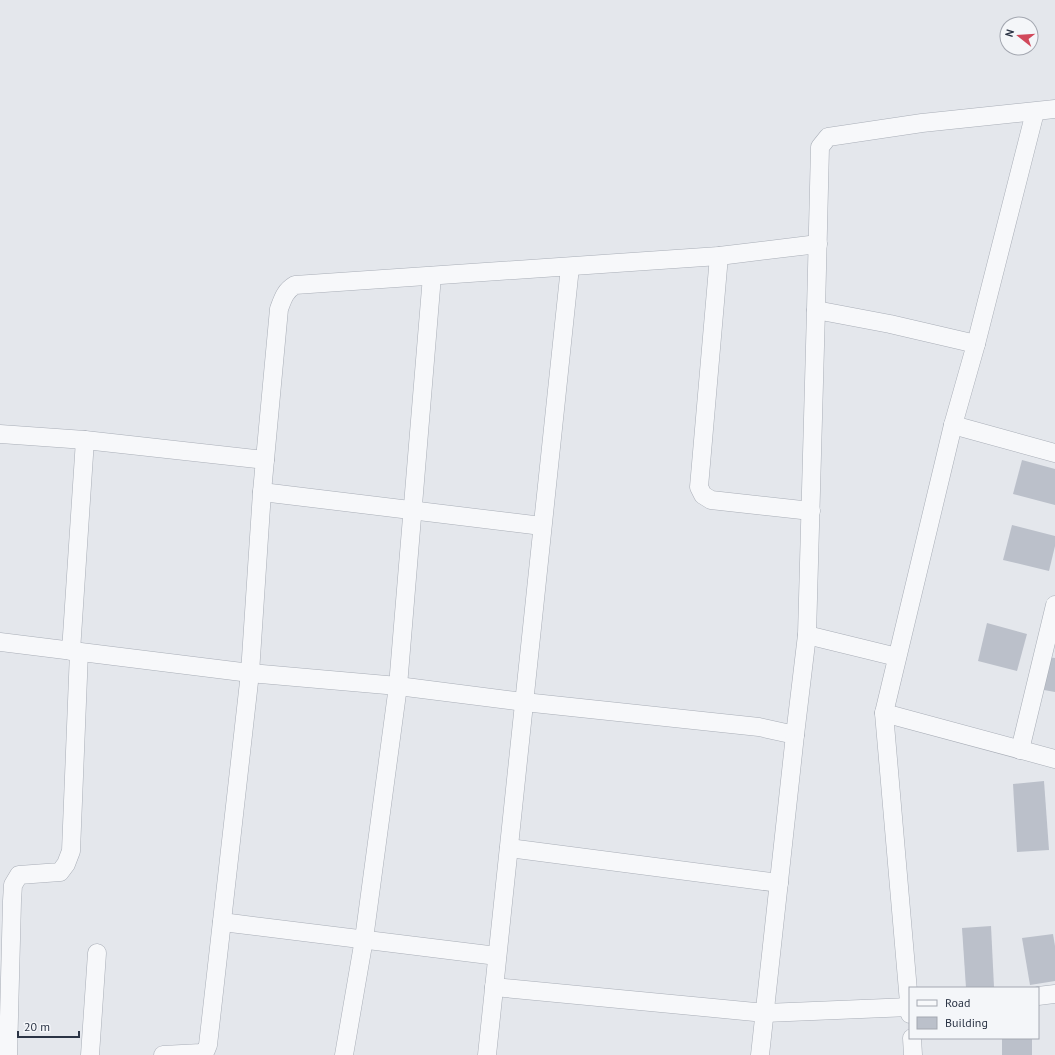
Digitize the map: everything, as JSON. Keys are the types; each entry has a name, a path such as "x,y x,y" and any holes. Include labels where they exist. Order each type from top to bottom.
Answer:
{"street":[{"path":"760,1055 807,636 820,147 828,137 922,123 1055,109"},
{"path":"909,996 884,713 953,425 976,344 1035,112"},
{"path":"163,1055 201,1053 206,1050 208,1045 250,673 262,492 279,309 283,296 287,290 295,285 719,256 818,244"},
{"path":"719,256 699,487 703,495 711,500 811,511"},
{"path":"487,1055 570,267"},
{"path":"344,1055 364,940 398,686 432,276"},
{"path":"816,310 890,324 976,344"},
{"path":"953,425 1055,453"},
{"path":"0,434 85,440 265,460"},
{"path":"8,1055 13,885 19,875 60,872 66,864 71,851 75,651 85,440"},
{"path":"262,492 542,526"},
{"path":"1020,750 1055,605"},
{"path":"807,636 897,658"},
{"path":"0,642 250,673 398,686 524,702 759,727 795,735"},
{"path":"884,713 1055,759"},
{"path":"509,848 779,883"},
{"path":"222,922 497,956"},
{"path":"90,1055 97,952"},
{"path":"494,987 765,1013 909,1007"},
{"path":"1039,996 1055,994"},
{"path":"912,1039 913,1055"}],"building":[{"path":"1022,460 1055,469 1055,505 1013,494"},
{"path":"1012,525 1055,536 1055,546 1049,571 1003,560"},
{"path":"987,623 1027,634 1017,671 978,661"},
{"path":"1048,657 1055,658 1055,692 1044,690"},
{"path":"1044,781 1049,850 1017,852 1013,784"},
{"path":"991,926 994,987 966,987 962,928"},
{"path":"1053,934 1055,946 1055,981 1030,985 1022,938"},
{"path":"1002,1039 1032,1039 1032,1055 1002,1055"}]}
